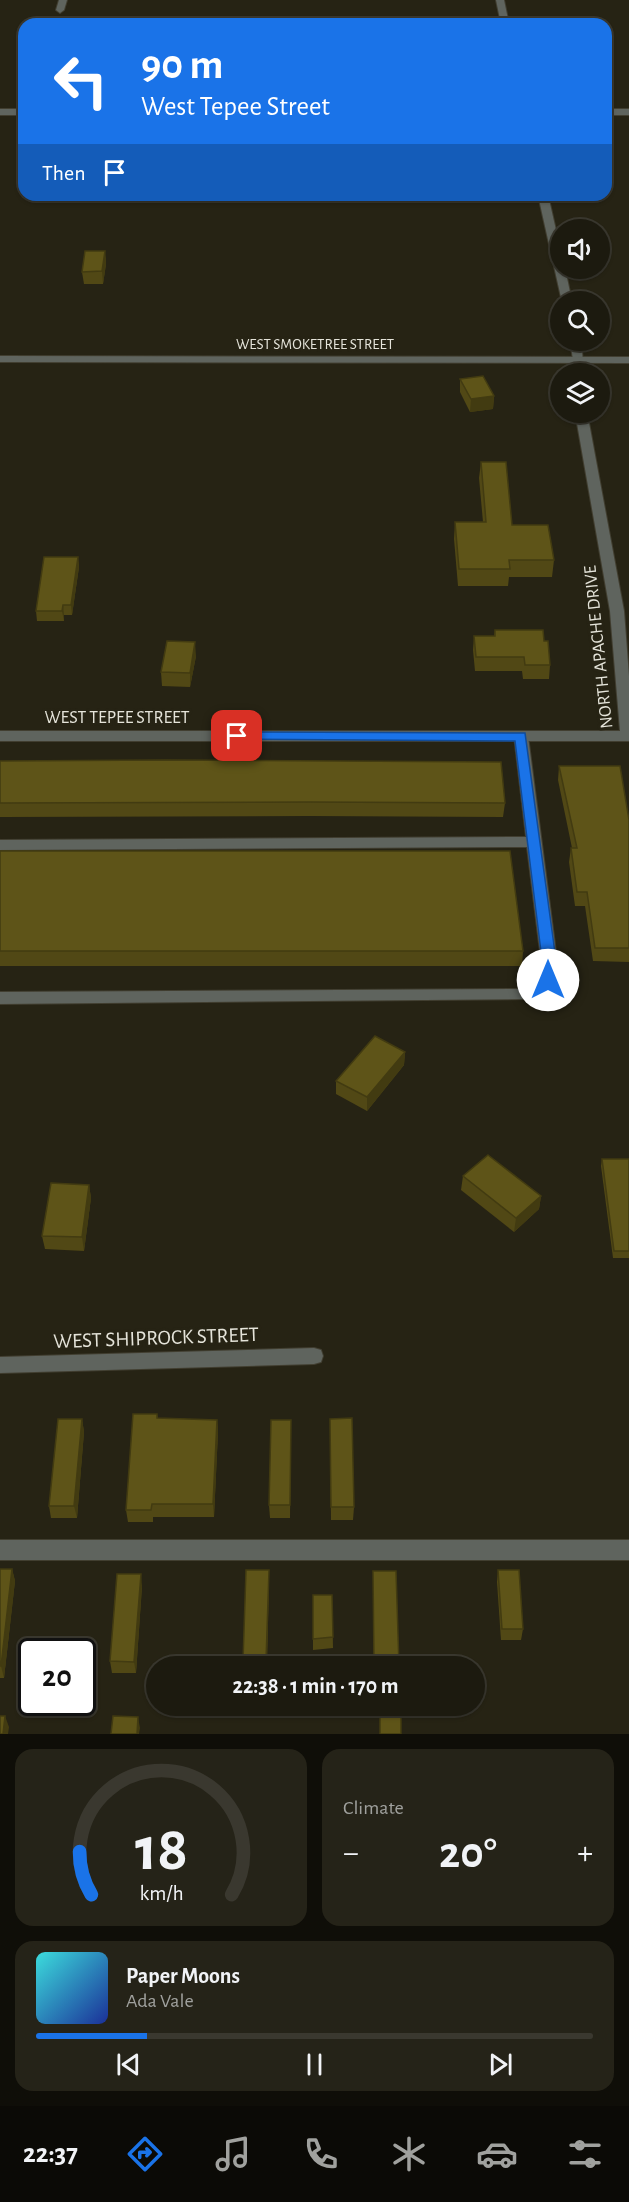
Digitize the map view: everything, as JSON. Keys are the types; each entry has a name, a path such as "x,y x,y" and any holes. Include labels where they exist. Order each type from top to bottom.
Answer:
{"street":[{"path":"60,10 63,0"},
{"path":"500,0 504,18"},
{"path":"0,112 18,112"},
{"path":"612,112 629,112"},
{"path":"544,201 565,291"},
{"path":"576,351 576,363"},
{"name":"WEST SMOKETREE STREET","path":"0,359 629,360"},
{"name":"NORTH APACHE DRIVE","path":"583,423 617,611 628,736"},
{"name":"WEST TEPEE STREET","path":"0,736 628,736"},
{"path":"0,998 524,995 548,980 549,960 521,736"},
{"path":"0,845 534,842"},
{"name":"WEST SHIPROCK STREET","path":"0,1365 314,1356"},
{"path":"0,1550 629,1550"}],"building":[{"path":"85,251 105,251 102,271 82,272"},
{"path":"483,376 494,396 471,399 460,379"},
{"path":"481,462 506,462 512,525 548,525 554,560 509,560 510,569 459,569 455,522 486,522"},
{"path":"44,557 78,557 71,605 63,605 62,611 36,611"},
{"path":"495,630 543,630 544,641 548,641 550,665 525,665 524,657 476,657 474,636 495,636"},
{"path":"167,641 195,642 190,673 161,672"},
{"path":"0,761 501,762 505,803 0,803"},
{"path":"559,766 620,766 629,820 629,948 595,948 587,892 577,892 571,848 577,848"},
{"path":"0,851 510,851 523,951 0,951"},
{"path":"375,1036 405,1052 367,1097 336,1081"},
{"path":"488,1155 541,1196 516,1218 463,1176"},
{"path":"602,1159 629,1159 629,1251 614,1251"},
{"path":"51,1183 89,1185 82,1237 42,1236"},
{"path":"133,1414 157,1414 157,1418 217,1420 213,1504 152,1504 151,1510 126,1510"},
{"path":"352,1418 354,1507 331,1507 330,1419"},
{"path":"58,1419 82,1419 74,1506 49,1506"},
{"path":"271,1420 291,1420 290,1505 269,1505"},
{"path":"0,1569 12,1569 1,1666 0,1666"},
{"path":"246,1570 269,1570 266,1656 243,1656"},
{"path":"498,1570 519,1570 523,1629 502,1629"},
{"path":"373,1571 396,1571 399,1656 374,1656"},
{"path":"117,1574 141,1574 134,1662 110,1661"},
{"path":"313,1595 332,1595 333,1637 313,1639"},
{"path":"0,1716 5,1716 3,1734 0,1734"},
{"path":"113,1716 138,1717 137,1734 111,1734"},
{"path":"380,1716 401,1716 401,1734 380,1734"}],"route":[{"path":"237,736 521,736 549,960 548,980"}]}
